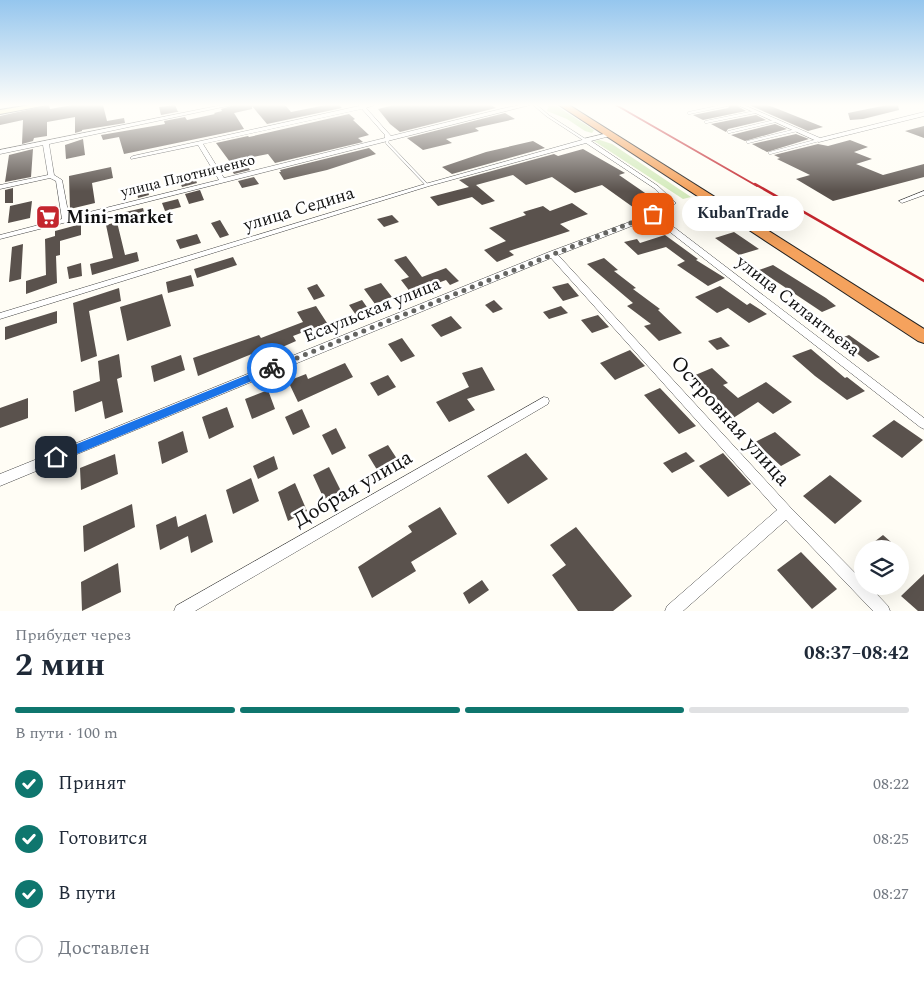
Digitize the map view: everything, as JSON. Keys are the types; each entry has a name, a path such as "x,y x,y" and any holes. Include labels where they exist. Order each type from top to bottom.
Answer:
{"highway":[{"path":"608,134 924,337"},
{"path":"622,134 924,327"}],"street":[{"path":"0,152 92,134"},
{"path":"133,158 242,134"},
{"path":"387,134 388,139"},
{"name":"улица Плотниченко","path":"0,237 408,134"},
{"name":"улица Седина","path":"0,316 427,185 608,134"},
{"path":"805,134 819,140 845,134"},
{"name":"Есаульская улица","path":"0,482 653,214 673,204 656,187 585,140"},
{"path":"46,143 51,176"},
{"path":"200,143 222,180"},
{"path":"0,188 51,176 59,180 66,220"},
{"path":"902,201 924,194"},
{"name":"улица Силантьева","path":"653,214 924,424"},
{"name":"Островная улица","path":"552,254 786,511 883,611"},
{"name":"Добрая улица","path":"180,611 544,401"},
{"path":"672,611 786,511"}],"lane":[{"path":"575,134 585,140"},
{"path":"748,142 783,134"},
{"path":"388,139 387,142 427,185"},
{"path":"770,153 819,140"}],"green space":[{"path":"600,140 612,144 691,197 683,199 594,141"}],"building":[{"path":"22,134 47,134 47,136 34,138 33,141 22,144"},
{"path":"222,134 124,154 119,137 103,140 101,135"},
{"path":"264,134 369,135 358,138 363,142 275,163 268,154 243,159 250,170 234,174 227,163 230,162 216,143"},
{"path":"425,134 469,134 446,139 452,143 423,150 407,138"},
{"path":"737,134 771,134 745,141 731,135"},
{"path":"796,134 809,139 767,152 752,144"},
{"path":"912,134 924,134 924,138"},
{"path":"83,139 85,155 66,159 65,145"},
{"path":"850,140 868,147 854,152 872,159 856,164 883,175 924,164 924,177 833,201 796,179 810,175 777,159 780,158 774,155 818,144 828,146"},
{"path":"533,141 545,148 452,174 442,167 486,152"},
{"path":"369,148 376,154 327,170 284,180 279,172 281,172 280,170"},
{"path":"33,149 31,177 5,182 9,155"},
{"path":"583,149 625,173 619,175 648,195 641,197 653,206 637,210 602,185 575,193 552,177 526,185 513,175 476,185 495,201 482,205 472,197 438,206 430,197 469,187 459,180 554,154 558,156"},
{"path":"111,167 113,178 92,183 95,203 70,209 69,176"},
{"path":"192,171 197,183 182,187 177,175"},
{"path":"254,177 259,184 242,188 238,181"},
{"path":"146,183 149,195 138,198 136,186"},
{"path":"13,188 13,203 5,203 5,190"},
{"path":"200,190 204,200 189,204 185,194"},
{"path":"178,199 181,207 165,211 162,203"},
{"path":"32,201 30,218 8,223 10,206"},
{"path":"572,203 588,214 560,224 570,231 509,251 514,255 497,262 484,250 506,241 489,228 526,215 523,212 543,206 550,211"},
{"path":"143,208 145,216 122,222 121,213"},
{"path":"392,215 399,222 384,227 377,219"},
{"path":"220,220 229,235 220,238 211,223"},
{"path":"117,222 125,255 137,252 139,261 92,275 90,264 113,258 106,225"},
{"path":"81,224 81,235 60,241 60,255 56,256 57,283 26,294 26,281 46,275 45,239 55,236 55,231"},
{"path":"734,232 759,249 739,255 715,238"},
{"path":"197,234 201,243 180,249 176,240"},
{"path":"665,235 698,259 696,260 725,278 708,286 677,265 685,261 666,247 638,255 624,242 637,239 640,243"},
{"path":"23,244 21,279 9,282 12,247"},
{"path":"406,256 422,277 446,268 459,281 450,285 446,280 411,293 401,280 409,277 394,260"},
{"path":"233,257 237,265 197,278 194,269"},
{"path":"604,258 618,270 614,271 636,288 633,289 660,309 658,310 682,333 659,341 644,326 651,324 627,306 633,303 587,264"},
{"path":"81,263 82,276 69,279 67,267"},
{"path":"773,265 836,306 822,312 759,270"},
{"path":"191,275 194,286 168,293 166,282"},
{"path":"381,283 392,297 375,304 364,289"},
{"path":"568,283 579,296 563,301 552,287"},
{"path":"317,284 325,296 314,300 307,288"},
{"path":"720,286 747,305 750,303 767,314 749,323 728,308 717,313 695,297"},
{"path":"119,288 121,301 89,311 97,356 81,362 73,303"},
{"path":"162,294 171,326 127,341 120,307"},
{"path":"362,300 369,310 356,315 349,305"},
{"path":"494,300 503,309 493,313 485,305"},
{"path":"316,306 327,323 293,336 296,341 278,349 276,344 198,376 193,358 259,335 261,338 303,322 297,312"},
{"path":"561,306 568,313 549,319 543,312"},
{"path":"57,311 57,323 5,340 5,327"},
{"path":"598,315 609,327 592,333 581,320"},
{"path":"451,316 462,328 441,337 431,325"},
{"path":"849,335 880,357 868,362 838,339"},
{"path":"721,337 730,346 717,350 708,341"},
{"path":"402,338 415,356 401,362 388,344"},
{"path":"811,349 845,378 847,377 865,391 847,400 792,356"},
{"path":"630,350 645,366 615,380 600,363"},
{"path":"119,354 122,377 117,379 123,412 105,419 102,401 75,412 73,391 100,381 98,361"},
{"path":"181,355 185,370 154,382 151,366"},
{"path":"345,363 353,377 298,402 288,381 306,374 308,379"},
{"path":"482,367 495,390 467,399 475,410 449,422 436,402 469,387 462,373"},
{"path":"712,368 728,383 723,385 738,398 766,382 792,402 773,414 758,402 727,422 712,408 721,403 693,376"},
{"path":"388,375 396,387 378,396 370,383"},
{"path":"660,388 696,426 679,434 644,395"},
{"path":"268,390 275,409 252,419 245,399"},
{"path":"28,398 28,418 0,428 0,408"},
{"path":"227,407 234,427 209,439 202,417"},
{"path":"302,409 310,427 293,435 285,417"},
{"path":"894,420 923,440 902,458 872,436"},
{"path":"336,428 346,448 332,455 322,435"},
{"path":"183,431 188,452 162,464 158,442"},
{"path":"775,432 801,455 781,466 755,442"},
{"path":"388,445 399,462 379,473 368,455"},
{"path":"686,452 695,461 672,473 663,463"},
{"path":"526,453 548,479 508,504 487,476"},
{"path":"723,453 751,484 728,497 699,466"},
{"path":"115,454 118,474 81,490 80,468"},
{"path":"274,456 278,469 258,479 253,466"},
{"path":"329,467 341,491 324,499 313,475"},
{"path":"830,475 862,501 835,524 803,496"},
{"path":"251,478 259,501 233,514 226,490"},
{"path":"295,483 307,511 288,521 278,492"},
{"path":"132,504 135,527 84,552 83,526"},
{"path":"440,507 457,534 411,562 416,571 372,598 358,567 412,532 408,526"},
{"path":"206,514 213,542 191,553 188,536 160,550 156,525 176,516 178,527"},
{"path":"576,527 632,596 613,611 578,611 552,575 566,565 550,545"},
{"path":"883,535 889,540 877,540"},
{"path":"801,552 837,589 812,609 777,570"},
{"path":"118,563 121,592 82,611 81,582"},
{"path":"924,574 924,611 918,611 901,596 909,595 909,588"},
{"path":"482,580 489,590 469,604 463,593"}],"railway":[{"path":"666,134 757,186"},
{"path":"755,184 924,281"}],"way so far":[{"path":"272,368 653,214"}],"place":[{"name":"KubanTrade","path":"653,214"},
{"name":"Mini-market","path":"48,217"}],"route":[{"path":"56,457 272,368"}]}
